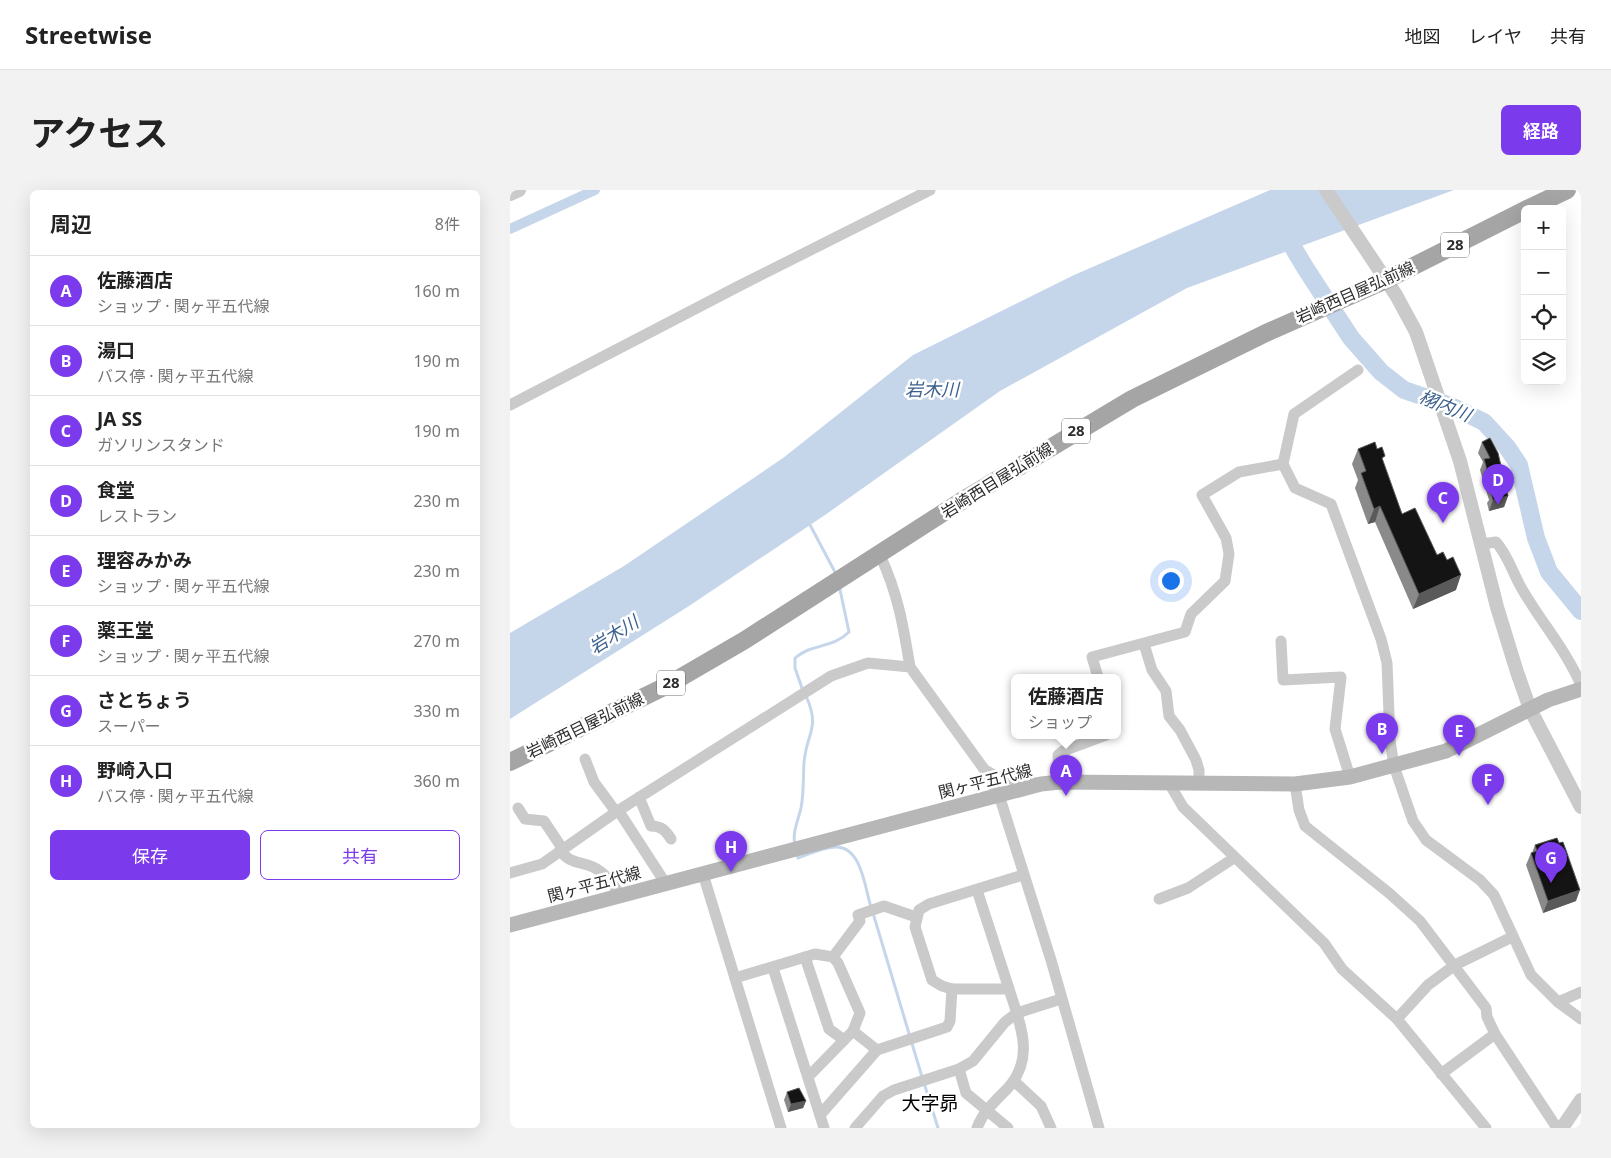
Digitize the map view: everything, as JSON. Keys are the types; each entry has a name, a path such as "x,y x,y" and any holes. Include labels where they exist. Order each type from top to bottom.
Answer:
{"main road":[{"name":"岩崎西目屋弘前線","path":"1534,205 1566,190"},
{"name":"岩崎西目屋弘前線","path":"510,762 666,686 826,590 1029,459 1132,399 1317,309 1386,280 1521,212"},
{"name":"関ヶ平五代線","path":"510,925 1041,784 1060,782 1295,784 1350,776 1446,751 1530,709 1581,689"}],"street":[{"path":"510,194 519,190"},
{"path":"510,405 739,286 930,190"},
{"path":"1326,190 1386,280 1411,322 1447,420 1472,503 1507,642 1530,709 1581,807"},
{"path":"1358,370 1294,414 1283,464 1295,488 1331,504 1381,638 1387,663 1390,740 1394,766 1413,821 1426,840 1480,880 1494,895 1531,975 1558,1002 1581,1019"},
{"path":"1097,674 1092,657 1185,632 1191,614 1225,581 1229,554 1226,538 1202,495 1238,472 1283,464"},
{"path":"1482,544 1496,542 1503,550 1522,590 1563,651 1581,685"},
{"path":"880,555 894,587 901,610 910,667 984,769 999,795 1022,875 1051,960 1099,1128"},
{"path":"1280,641 1283,680 1341,677 1335,729 1350,776"},
{"path":"1144,644 1152,670 1166,692 1169,716 1180,730 1196,760 1199,770 1199,783"},
{"path":"510,873 542,864 617,811 809,688 850,668 868,663 910,667"},
{"path":"1060,782 1058,755 1096,739"},
{"path":"585,759 594,782 617,811 666,884"},
{"path":"984,769 996,776 1041,784"},
{"path":"1170,783 1183,807 1324,943 1342,969 1397,1019 1486,1128"},
{"path":"1295,784 1299,810 1305,826 1389,893 1420,921 1455,965 1486,1008 1487,1017 1496,1034 1557,1128"},
{"path":"639,797 652,826 658,826 666,831 671,839"},
{"path":"518,808 525,818 544,821 565,859 592,866 602,872 620,896"},
{"path":"1159,900 1188,888 1234,858"},
{"path":"703,874 781,1128"},
{"path":"1009,989 952,989 932,980 915,927 916,917 919,910 929,904 1022,875"},
{"path":"977,890 1025,1041 1025,1053 1014,1081 986,1110 977,1128"},
{"path":"832,957 860,922 858,915 884,906 916,917"},
{"path":"1397,1019 1428,985 1455,965 1512,937"},
{"path":"735,978 773,968 805,956 823,954 832,957 838,963 859,1006 860,1013 853,1031 808,1077"},
{"path":"805,956 829,1029 844,1040"},
{"path":"773,968 824,1128"},
{"path":"820,1115 877,1050 947,1028 950,1021 952,989"},
{"path":"1558,1002 1581,992"},
{"path":"855,1128 883,1096 894,1090 959,1069 972,1061 1005,1022 1017,1013 1061,999"},
{"path":"853,1031 877,1050"},
{"path":"1441,1074 1496,1034"},
{"path":"959,1069 966,1093 1008,1128"},
{"path":"1014,1081 1041,1106 1051,1128"},
{"path":"1562,1128 1581,1100"}],"water":[{"name":"岩木川","path":"1270,190 1454,190 1187,288 1000,391 825,515 689,606 510,719 510,633 624,566 783,458 913,355 1074,275"}],"building":[{"path":"1490,438 1498,453 1508,496 1493,500 1491,492 1493,492 1484,459 1490,458 1482,442"},
{"path":"1375,442 1377,449 1382,447 1385,456 1382,458 1402,514 1415,508 1437,555 1443,552 1447,560 1453,557 1461,575 1419,594 1380,506 1374,509 1361,473 1366,471 1358,449"},
{"path":"1557,838 1559,843 1563,842 1580,890 1548,901 1531,853 1537,851 1535,845"},
{"path":"799,1088 806,1101 791,1104 787,1092"}],"waterway":[{"path":"510,229 595,190"},
{"name":"栩内川","path":"1289,227 1288,239 1306,269 1351,338 1381,372 1404,390 1451,406 1484,422 1507,447 1519,465 1536,538 1549,572 1581,611"},
{"path":"809,523 836,574"},
{"path":"803,691 795,668 795,658 808,650 836,641 849,632 839,585"},
{"path":"795,846 795,831 803,797 805,753 812,724 812,716 806,696"},
{"path":"797,854 798,858 827,848 836,847 845,849 852,854 861,870 871,907"},
{"path":"873,913 922,1077"},
{"path":"924,1083 938,1128"}],"place":[{"name":"食堂","path":"1498,505"},
{"name":"JA SS","path":"1443,523"},
{"name":"湯口","path":"1382,754"},
{"name":"理容みかみ","path":"1459,756"},
{"name":"佐藤酒店","path":"1066,796"},
{"name":"薬王堂","path":"1488,805"},
{"name":"野崎入口","path":"731,872"},
{"name":"さとちょう","path":"1551,883"}],"district":[{"name":"大字昴","path":"930,1103"}]}
